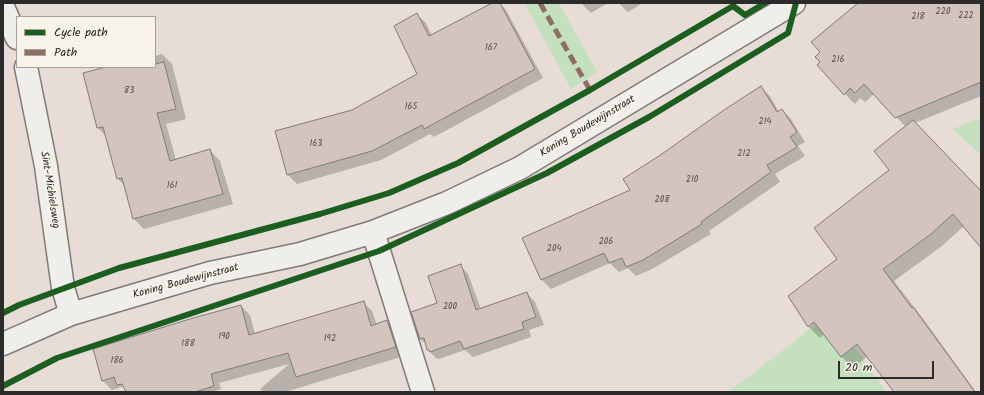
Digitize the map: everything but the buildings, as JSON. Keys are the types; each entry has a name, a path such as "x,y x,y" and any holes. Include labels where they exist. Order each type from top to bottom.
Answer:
{"street":[{"name":"Koning Boudewijnstraat","path":"3,344 71,314 210,274 300,254 373,232 447,203 520,168 794,3"},
{"path":"3,7 16,36"},
{"name":"Sint-Michielsweg","path":"26,68 46,166 63,288 71,314"},
{"path":"373,232 423,392"}],"green space":[{"path":"524,3 559,3 597,72 571,89"},
{"path":"981,118 981,155 953,129"},
{"path":"830,313 886,392 728,392 747,378"}],"marked path":[{"path":"540,3 590,90"}],"cycle path":[{"path":"3,313 19,305 119,268 320,214 389,193 458,163 590,90 733,6 745,15 765,3"},
{"path":"3,386 57,358 379,251 547,173 649,117 788,33 796,3"}]}
